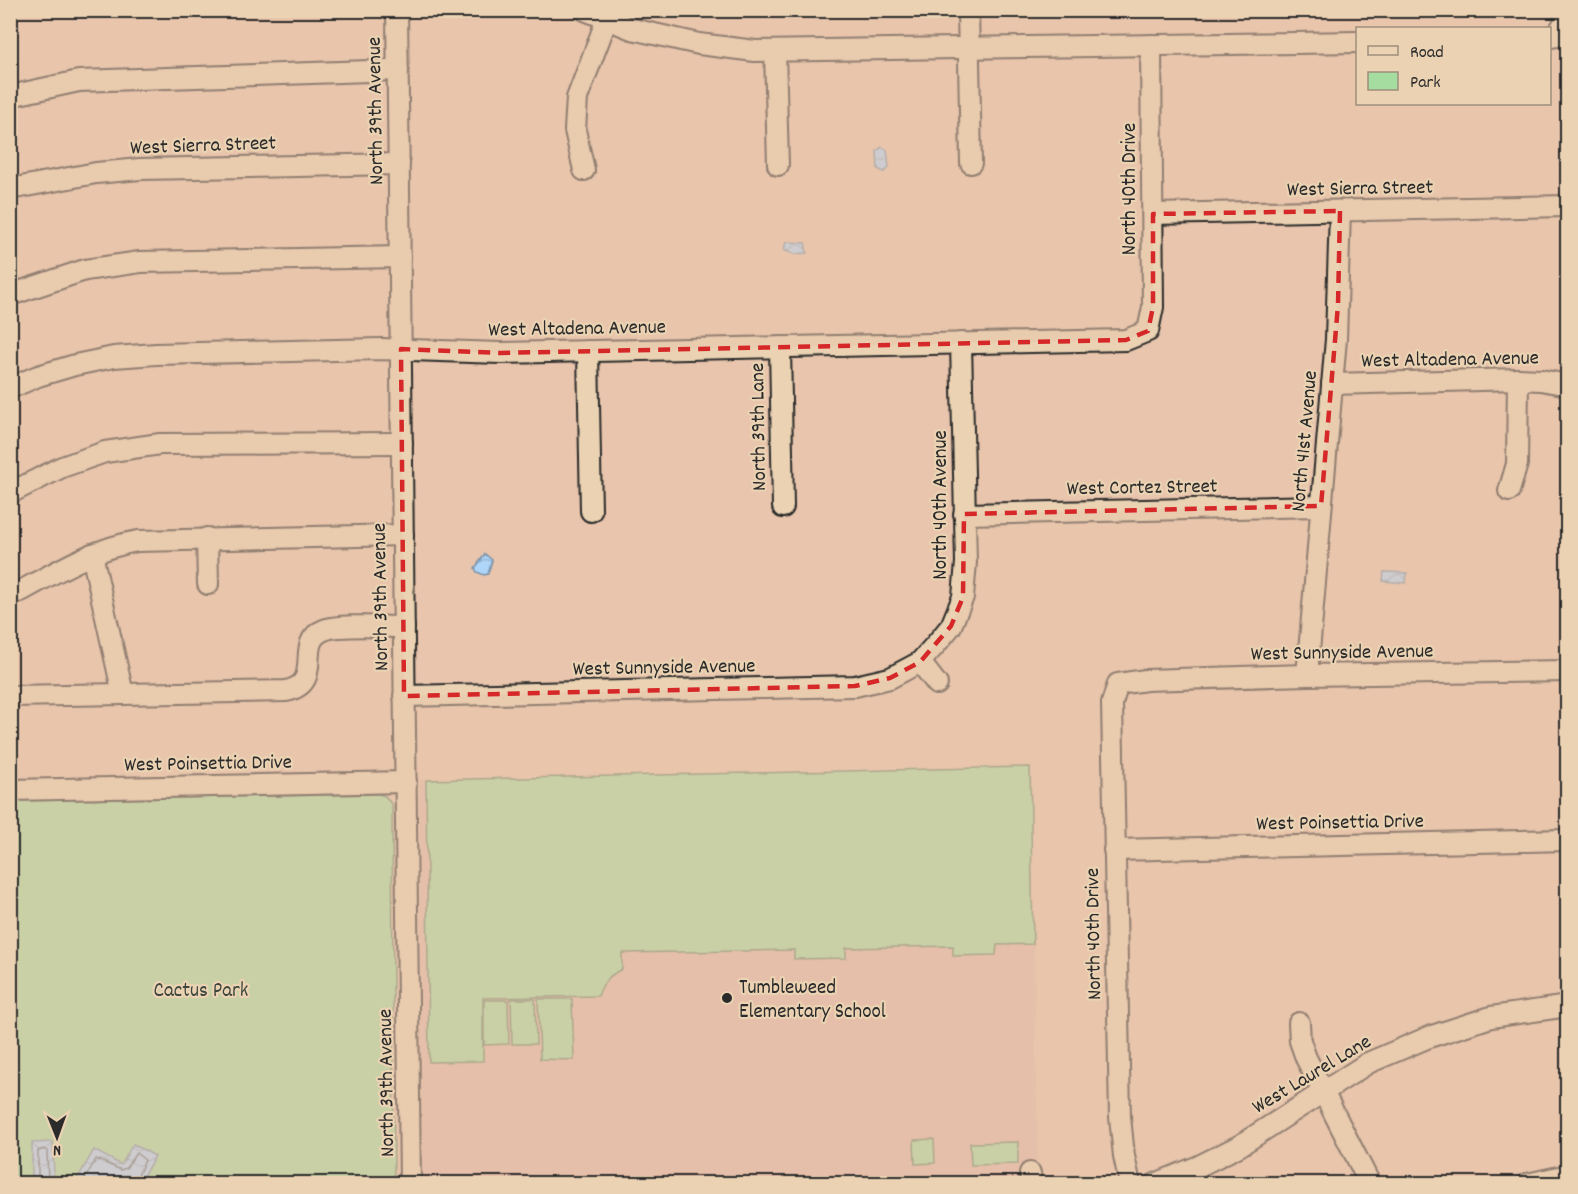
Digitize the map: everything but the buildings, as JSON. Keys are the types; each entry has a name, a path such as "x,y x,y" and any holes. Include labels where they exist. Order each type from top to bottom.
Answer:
{"street":[{"name":"North 39th Avenue","path":"398,10 410,1184"},
{"path":"585,10 632,29 726,49 775,51 969,49 1356,42"},
{"path":"968,10 971,163"},
{"path":"1553,36 1565,21 1565,10"},
{"path":"584,170 575,130 577,98 607,20"},
{"name":"North 40th Drive","path":"1148,331 1153,307 1151,45"},
{"path":"775,51 778,165"},
{"path":"10,96 79,81 398,70"},
{"name":"West Sierra Street","path":"10,189 96,172 140,169 399,164"},
{"name":"West Sierra Street","path":"1153,214 1568,206"},
{"name":"North 41st Avenue","path":"1307,675 1338,305 1340,211"},
{"path":"10,295 85,270 140,262 400,257"},
{"name":"West Altadena Avenue","path":"10,388 56,370 114,357 156,354 401,349 478,353 1126,340 1148,331"},
{"name":"North 40th Avenue","path":"920,662 951,626 963,597 966,562 961,343"},
{"name":"North 39th Lane","path":"780,347 783,507"},
{"path":"588,351 591,511"},
{"path":"1509,491 1517,464 1518,379"},
{"name":"West Altadena Avenue","path":"1332,384 1518,379 1568,384"},
{"path":"10,493 62,467 105,452 160,444 402,443"},
{"name":"West Cortez Street","path":"964,514 1321,506"},
{"path":"10,594 21,591 92,554 138,541 403,535"},
{"path":"207,538 208,584"},
{"path":"92,554 123,694"},
{"path":"10,696 293,690 299,687 307,676 309,644 318,633 331,628 404,627"},
{"path":"920,662 937,684"},
{"name":"West Sunnyside Avenue","path":"404,696 855,686 890,678 920,662"},
{"name":"West Sunnyside Avenue","path":"1118,684 1146,680 1307,675 1568,671"},
{"name":"North 40th Drive","path":"1118,684 1112,704 1120,1117 1124,1156 1131,1184"},
{"name":"West Poinsettia Drive","path":"10,790 406,782"},
{"name":"West Poinsettia Drive","path":"1114,850 1568,840"},
{"name":"West Laurel Lane","path":"1155,1184 1239,1146 1368,1063 1429,1037 1491,1017 1568,1006"},
{"path":"1299,1023 1302,1050 1370,1184"},
{"path":"1527,1184 1568,1175"}],"highlighted area":[{"path":"1340,211 1338,305 1321,506 964,514 963,597 951,626 920,662 890,678 855,686 404,696 401,349 500,353 1126,340 1148,331 1153,307 1153,214"}],"shaded area":[{"name":"Tumbleweed Elementary School","path":"1030,767 1038,1183 422,1183 419,780"}],"green space":[{"path":"1030,767 1033,944 997,945 996,955 953,956 953,946 846,948 846,958 794,959 794,950 622,953 622,969 607,980 598,996 483,998 483,1061 429,1062 426,780"},
{"name":"Cactus Park","path":"379,794 385,796 392,805 394,1183 11,1183 10,801"},
{"path":"511,999 535,999 536,1044 512,1044"},
{"path":"538,999 572,999 574,1060 540,1059"},
{"path":"484,1000 508,1000 509,1044 484,1045"},
{"path":"934,1139 935,1163 915,1164 914,1140"},
{"path":"1018,1142 1018,1164 971,1165 970,1143"}],"water":[{"path":"882,147 887,150 889,168 884,172 878,169 877,151"},
{"path":"786,242 805,243 807,253 794,254 784,250"},
{"path":"485,554 492,560 488,574 484,575 477,572 475,568"},
{"path":"1384,572 1407,573 1406,583 1383,581"},
{"path":"53,1142 54,1183 32,1183 32,1143"},
{"path":"133,1144 155,1156 139,1183 75,1183 94,1150 121,1165"}],"place":[{"name":"Tumbleweed Elementary School","path":"727,998"}]}
